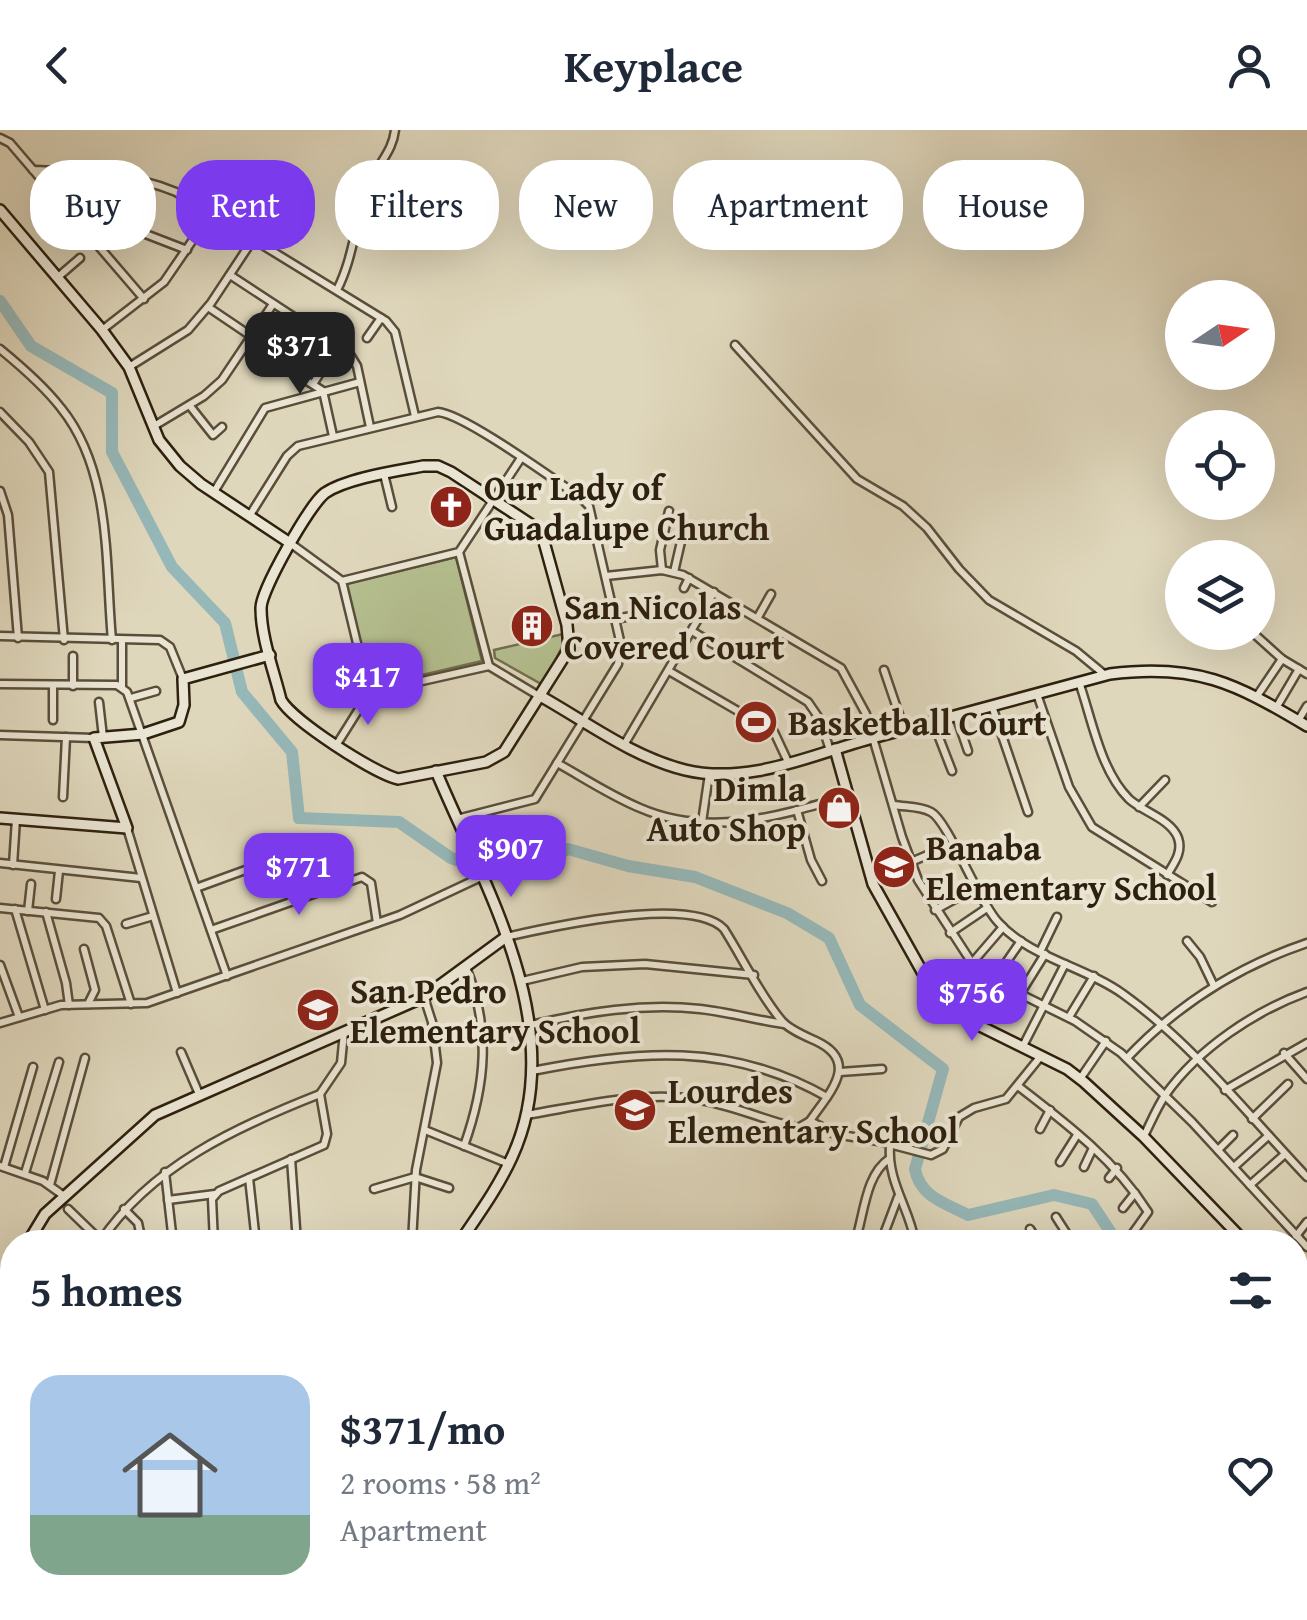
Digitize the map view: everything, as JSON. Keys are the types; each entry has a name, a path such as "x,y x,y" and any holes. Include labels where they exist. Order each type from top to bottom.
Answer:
{"street":[{"path":"337,290 348,269 369,185 392,147 395,130"},
{"path":"0,138 10,143 30,166"},
{"path":"0,210 102,330 128,367 152,427 180,466 342,580 369,693"},
{"path":"102,250 144,299"},
{"path":"102,330 164,282 186,250"},
{"path":"128,367 178,338 208,307 246,250"},
{"path":"274,250 380,318 394,332 415,416"},
{"path":"58,277 80,258"},
{"path":"230,275 349,354 370,427"},
{"path":"152,427 190,406 222,380 273,304"},
{"path":"208,307 251,336"},
{"path":"367,338 380,318"},
{"path":"735,345 846,468 872,490 903,506 927,528 989,600 1076,651 1105,675"},
{"path":"0,348 62,409 92,462 99,488 112,640"},
{"path":"313,384 334,353"},
{"path":"269,357 322,391 333,436"},
{"path":"214,492 262,410 274,403 360,382"},
{"path":"190,406 213,434 222,427"},
{"path":"0,412 29,442 49,472 64,640"},
{"path":"250,514 293,450 415,416 450,413 585,501 592,512 622,654 532,802 456,820"},
{"path":"342,580 459,552 521,458"},
{"path":"438,466 542,531 570,649 510,747 496,758 406,779 391,778 287,710 270,656 261,609 262,599 290,544 324,493 384,474 438,466"},
{"path":"384,474 392,506"},
{"path":"0,490 8,515 18,638"},
{"path":"662,570 660,550 669,512"},
{"path":"674,572 683,533"},
{"path":"459,552 489,666"},
{"path":"606,576 674,572 841,668 854,687 874,737 911,862 935,910 972,962 994,980 1069,1018 1128,1058 1291,1230"},
{"path":"684,588 688,578"},
{"path":"624,745 714,592"},
{"path":"758,617 771,594"},
{"path":"615,620 658,611"},
{"path":"692,631 808,702 832,750 873,884 930,984 951,1008 1080,1079 1144,1136 1234,1230"},
{"path":"0,636 166,642 183,679 181,721 143,734 98,738 0,735"},
{"path":"122,640 122,687 131,698 226,976"},
{"path":"1272,650 1303,671 1276,708"},
{"path":"73,656 73,686"},
{"path":"183,679 270,656"},
{"path":"841,668 849,658"},
{"path":"1257,696 1282,659"},
{"path":"337,744 369,693 489,666 624,745 662,762 709,774 789,764 1105,675 1144,669 1214,677 1303,723 1307,706"},
{"path":"884,670 904,729"},
{"path":"668,671 774,732 789,764"},
{"path":"1079,682 1113,777 1129,799 1173,829 1179,839 1179,853 1167,875"},
{"path":"0,684 122,687"},
{"path":"53,687 54,720"},
{"path":"131,698 156,691"},
{"path":"1037,694 1069,787 1084,817 1103,835 1212,902"},
{"path":"99,702 98,738 178,993"},
{"path":"992,706 1028,812"},
{"path":"1092,718 1104,714"},
{"path":"956,716 968,751"},
{"path":"933,722 952,772"},
{"path":"63,797 66,737"},
{"path":"557,763 643,810 702,822 735,824 847,796"},
{"path":"436,771 506,937 522,981 530,1026 532,1070 526,1115 508,1164 467,1230"},
{"path":"702,822 709,774"},
{"path":"1139,806 1164,780"},
{"path":"894,805 933,813 943,822 975,888 1002,927 1020,941 1094,976 1161,1023 1307,1177"},
{"path":"797,810 811,860 822,880"},
{"path":"0,818 128,828"},
{"path":"13,865 16,819"},
{"path":"911,862 953,844"},
{"path":"196,888 270,861"},
{"path":"0,863 142,878"},
{"path":"56,899 59,871"},
{"path":"0,1023 69,1005 131,1004 178,993 377,924 479,874"},
{"path":"210,930 362,877 370,882 377,924"},
{"path":"28,911 31,884"},
{"path":"935,910 975,888"},
{"path":"0,908 98,918 131,1004"},
{"path":"950,933 987,908"},
{"path":"15,909 45,1010"},
{"path":"46,912 69,1005"},
{"path":"126,924 153,916"},
{"path":"1020,994 1057,917"},
{"path":"34,1230 64,1196 142,1124 199,1094 424,997 506,937 589,919 706,918 724,930 784,1024"},
{"path":"972,962 1002,927"},
{"path":"994,980 1020,941"},
{"path":"1187,941 1214,986"},
{"path":"1128,1058 1161,1023 1214,986 1307,943"},
{"path":"84,949 95,990 88,1004"},
{"path":"522,981 582,967 646,964 754,975"},
{"path":"1023,1046 1065,964"},
{"path":"0,965 19,1017"},
{"path":"464,1146 484,1073 478,1002 466,968"},
{"path":"1069,1018 1094,976"},
{"path":"1144,1136 1165,1095 1196,1060 1268,1009 1307,992"},
{"path":"413,1230 416,1178 437,1063 424,997"},
{"path":"526,1115 650,1097 692,1098 732,1106 798,1128 810,1121 840,1072 830,1048 784,1024 729,1013 672,1007 580,1014 530,1026"},
{"path":"109,1230 124,1209 165,1172 216,1140 320,1094 342,1063 344,1032"},
{"path":"1080,1079 1106,1041"},
{"path":"1225,1090 1307,1044"},
{"path":"181,1052 199,1094"},
{"path":"532,1070 594,1058 683,1054 766,1070 826,1096"},
{"path":"1284,1054 1307,1079"},
{"path":"810,1121 825,1131 926,1156 942,1150 964,1113 1001,1102 1042,1056"},
{"path":"50,1185 85,1058"},
{"path":"25,1173 59,1062"},
{"path":"33,1067 2,1166 50,1185 64,1196"},
{"path":"840,1072 882,1069"},
{"path":"1252,1120 1288,1084"},
{"path":"1018,1086 1117,1168 1148,1212 1135,1230"},
{"path":"168,1200 215,1194 320,1147 326,1140 320,1094"},
{"path":"1040,1129 1050,1110"},
{"path":"425,1130 508,1164"},
{"path":"1060,1162 1077,1135"},
{"path":"1218,1150 1234,1135"},
{"path":"1234,1167 1268,1136"},
{"path":"890,1145 889,1159 898,1196 913,1230"},
{"path":"1084,1167 1092,1150"},
{"path":"1250,1184 1285,1154"},
{"path":"291,1159 296,1230"},
{"path":"858,1230 871,1182 889,1159"},
{"path":"1109,1178 1117,1168"},
{"path":"165,1172 172,1230"},
{"path":"249,1178 255,1230"},
{"path":"374,1189 416,1178 449,1188"},
{"path":"1123,1208 1135,1193"},
{"path":"213,1230 211,1207 215,1194"},
{"path":"885,1230 898,1196"},
{"path":"68,1209 89,1230"},
{"path":"124,1209 139,1230"},
{"path":"1056,1217 1063,1230"}],"green space":[{"path":"456,557 482,661 371,687 346,584"},
{"path":"563,634 564,643 543,685 495,658 494,650"}],"waterway":[{"path":"0,301 31,346 112,393 112,452 172,567 225,623 242,692 292,752 299,818 399,822 451,858 510,878 568,849 628,866 695,877 787,913 829,938 860,1005 943,1069 915,1169 928,1193 968,1215 1054,1195 1092,1204 1109,1230"}],"place":[{"name":"Our Lady of Guadalupe Church","path":"451,507"},
{"name":"San Nicolas Covered Court","path":"532,626"},
{"name":"Basketball Court","path":"756,722"},
{"name":"Dimla Auto Shop","path":"839,808"},
{"name":"Banaba Elementary School","path":"894,867"},
{"name":"San Pedro Elementary School","path":"318,1010"},
{"name":"Lourdes Elementary School","path":"635,1110"}]}
